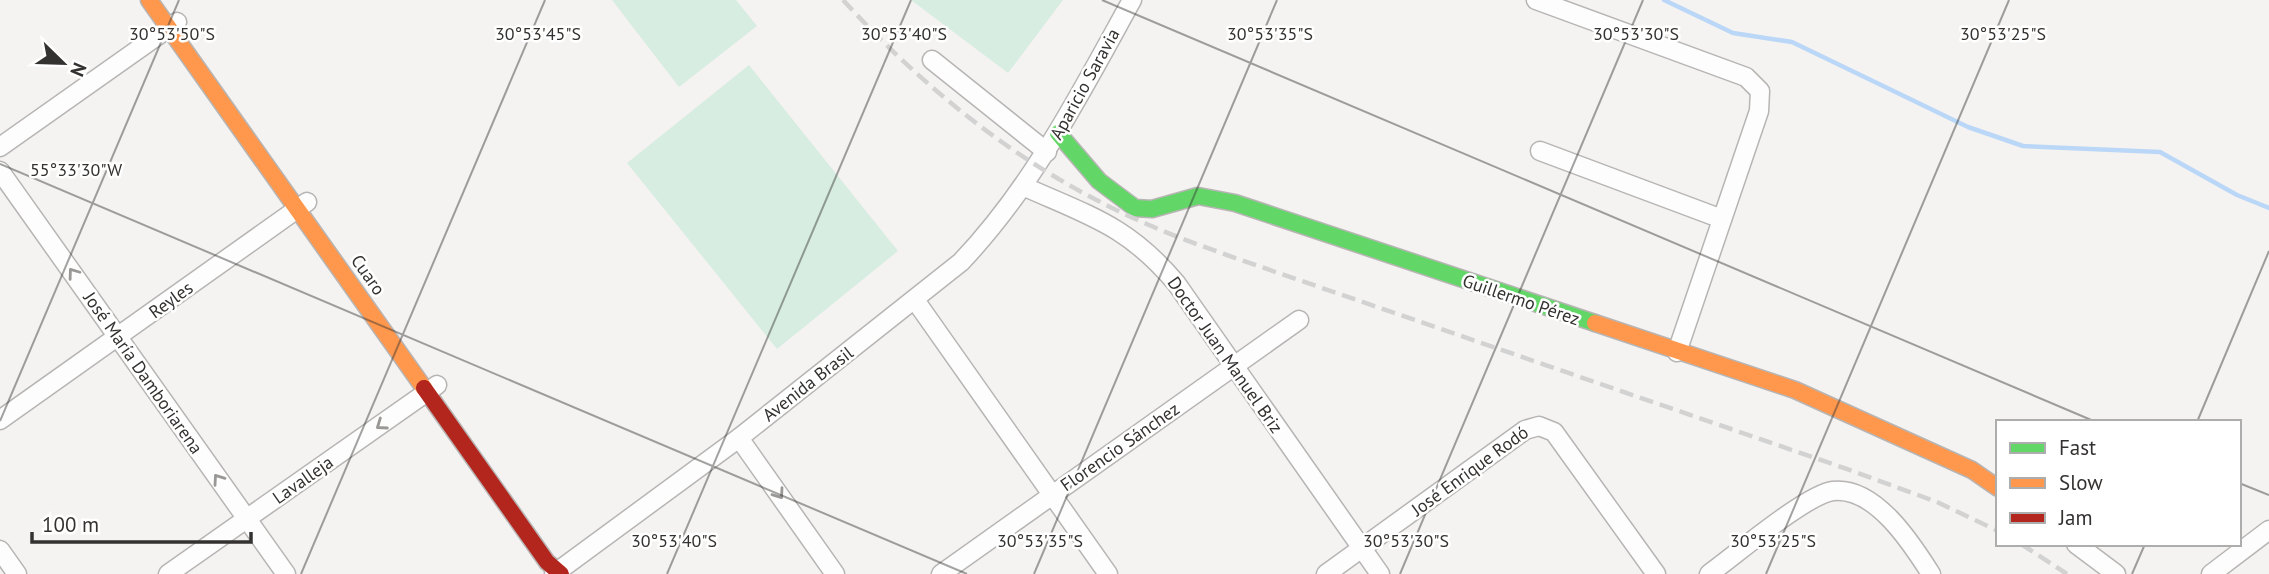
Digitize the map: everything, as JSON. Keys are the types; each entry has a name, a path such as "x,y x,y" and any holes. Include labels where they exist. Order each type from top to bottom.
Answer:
{"street":[{"name":"Cuaro","path":"149,0 174,25 432,389 556,555 558,573"},
{"name":"Cuaro","path":"163,0 174,25"},
{"name":"Aparicio Saravia","path":"1042,159 1132,0"},
{"path":"1536,0 1746,77 1760,91 1759,111 1677,352"},
{"path":"0,147 174,25"},
{"path":"932,60 1042,159"},
{"name":"Guillermo Pérez","path":"1058,133 1099,181 1135,208 1152,209 1198,196 1235,203 1796,390 1972,470 1996,487"},
{"path":"1540,151 1723,219"},
{"name":"Avenida Brasil","path":"558,573 740,438 961,262 993,228 1025,187 1042,159"},
{"name":"José María Damboriarena","path":"0,171 286,574"},
{"name":"Doctor Juan Manuel Briz","path":"1025,187 1117,228 1152,255 1176,283 1380,574"},
{"name":"Reyles","path":"0,420 303,206"},
{"path":"915,300 1108,574"},
{"name":"Florencio Sánchez","path":"941,574 1299,320"},
{"name":"Lavalleja","path":"168,574 432,389"},
{"name":"José Enrique Rodó","path":"1326,574 1534,426 1554,432 1656,574"},
{"path":"740,438 835,574"},
{"path":"1709,574 1817,496 1840,491 1868,502 1907,536 1931,574"},
{"path":"2211,574 2269,530"},
{"path":"2079,546 2116,574"},
{"path":"0,550 17,574"}],"green space":[{"path":"612,0 736,0 757,26 679,87"},
{"path":"911,0 1063,0 1008,73"},
{"path":"749,65 898,251 777,349 627,163"}],"waterway":[{"path":"1664,0 1733,33 1792,42 1968,127 2023,146 2160,152 2237,195 2269,208"}],"railway":[{"path":"843,0 911,68 984,129 1063,182 1105,205 1182,239 1238,259 1847,469 1937,502 1996,530"},
{"path":"2024,546 2067,574"}],"traffic: fast":[{"path":"1058,133 1099,181 1135,208 1152,209 1198,196 1235,203 1595,323"}],"traffic: slow":[{"path":"149,0 424,388"},
{"path":"1595,323 1795,390 1972,470 1996,487"}],"traffic: jam":[{"path":"424,388 547,562 561,574"}]}
